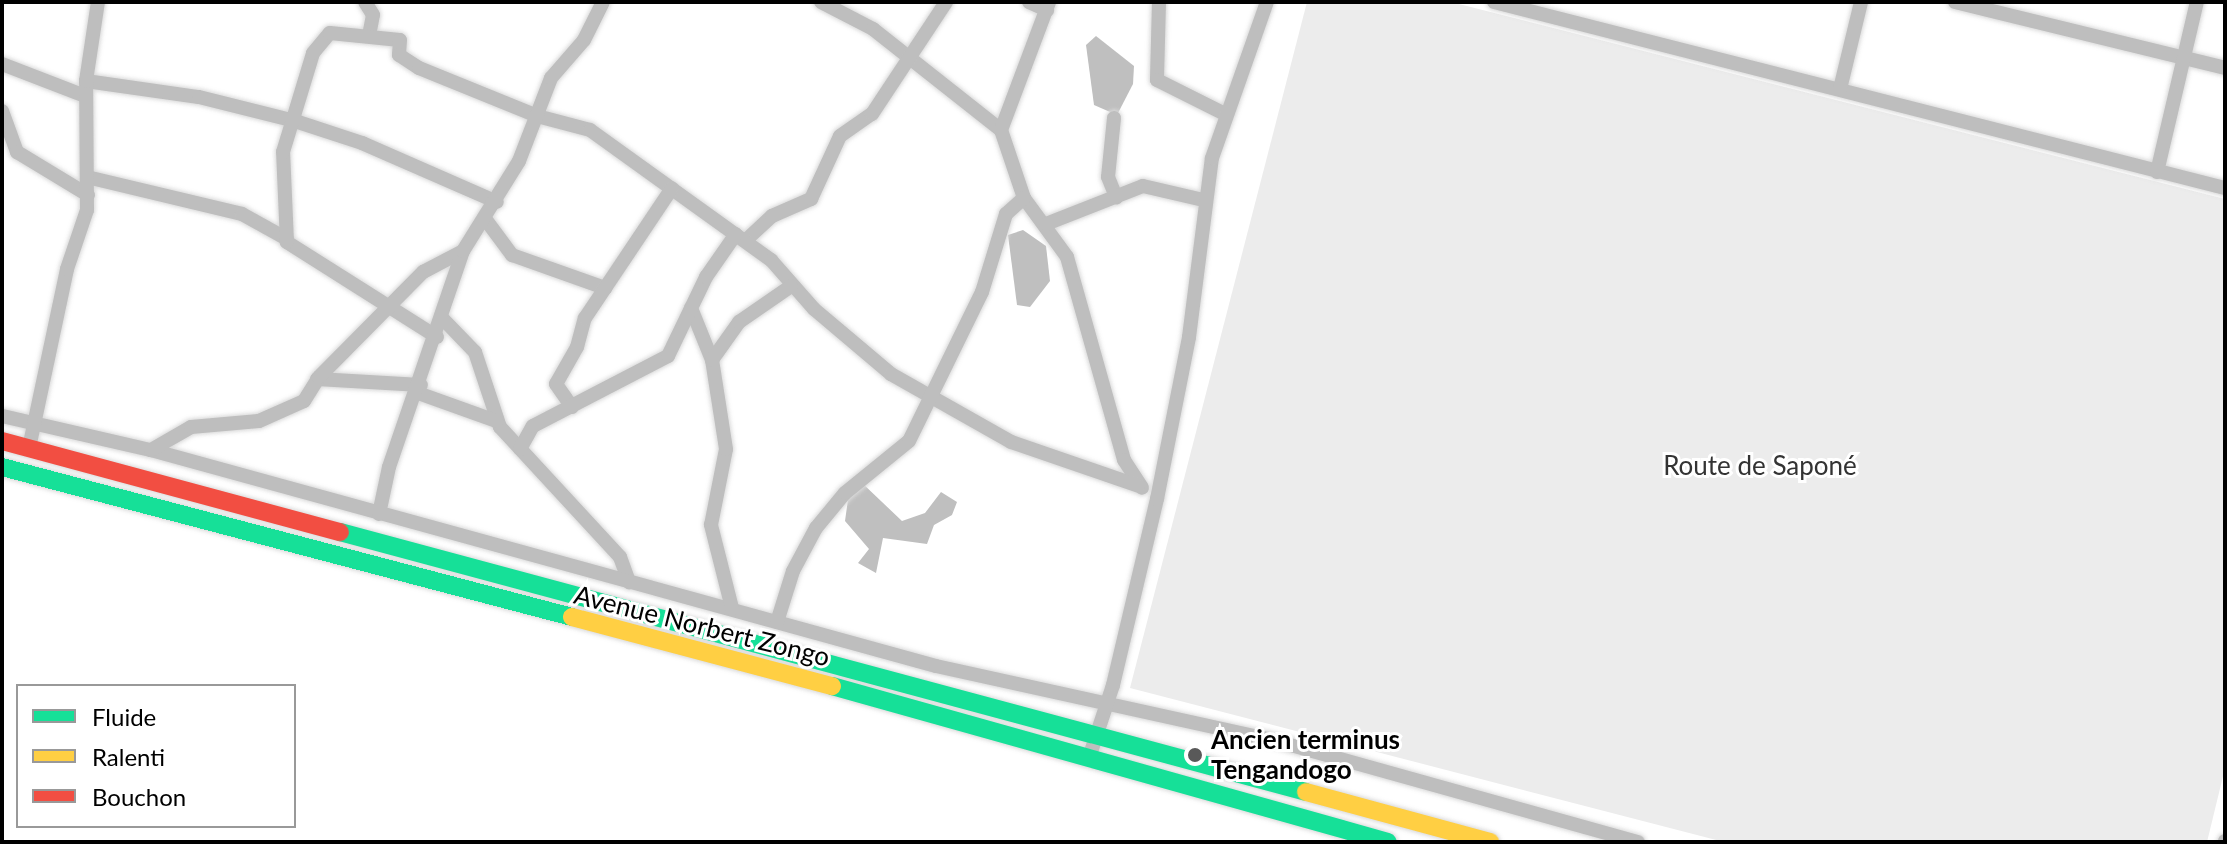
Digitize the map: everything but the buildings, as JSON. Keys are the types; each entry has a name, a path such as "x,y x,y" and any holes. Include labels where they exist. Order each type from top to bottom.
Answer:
{"main road":[{"name":"Avenue Norbert Zongo","path":"2,441 1490,842"},
{"name":"Avenue Norbert Zongo","path":"2,467 1089,758 1388,842"}],"street":[{"path":"29,448 88,195 85,96 98,2"},
{"path":"365,2 374,16 369,36"},
{"path":"379,514 463,251 497,202 551,78 584,40 603,2"},
{"path":"821,2 873,29 1001,130 1024,198 1046,224 1067,257 1124,460 1139,486"},
{"path":"520,449 533,426 572,407 630,371 666,358 691,308 740,238 772,216 811,199 840,136 872,114 885,87 912,61 946,2"},
{"path":"1001,130 1022,62 1048,6 1029,2"},
{"path":"1159,2 1157,80 1225,114"},
{"path":"1089,758 1107,704 1157,499 1189,337 1203,200 1225,114 1267,2"},
{"path":"1494,2 2225,188"},
{"path":"1840,89 1861,2"},
{"path":"1955,2 1986,6 2225,68"},
{"path":"2157,172 2197,2"},
{"path":"287,239 281,167 316,48 331,32 400,40 399,55 410,63 537,116 590,130 740,238 891,374 1011,442 1139,486 1157,499"},
{"path":"2,64 85,96"},
{"path":"86,81 199,97 295,121 362,143 497,202"},
{"path":"2,111 17,152 88,195"},
{"path":"1114,118 1108,177 1116,197"},
{"path":"87,177 242,214 287,239 437,337"},
{"path":"1046,224 1149,186 1203,200"},
{"path":"572,407 556,384 605,288 672,188"},
{"path":"777,622 816,528 845,493 909,441 982,292 1006,214 1024,198"},
{"path":"486,220 512,255 605,288"},
{"path":"151,450 191,427 275,417 306,399 317,379 429,267 463,251"},
{"path":"712,360 739,322 791,286"},
{"path":"691,308 712,360 726,449 711,525 732,608"},
{"path":"443,319 475,352 496,421 620,557 629,582"},
{"path":"317,379 419,389 496,421"},
{"path":"2,416 151,450 777,622 1107,704 1269,739 1638,842"}],"green space":[{"name":"Route de Saponé","path":"1307,2 1451,2 2225,199 2225,768 2207,842 1724,842 1130,688"}],"shaded area":[{"path":"1096,36 1134,66 1133,84 1117,115 1094,105 1086,45"},
{"path":"1023,230 1046,246 1050,281 1030,307 1017,305 1008,235"},
{"path":"861,482 902,521 925,513 941,492 957,502 952,515 934,525 927,544 883,538 876,573 858,563 869,549 845,521 849,492"}],"traffic: fast":[{"path":"2,467 572,617"},
{"path":"340,532 1306,792"},
{"path":"832,686 1388,842"}],"traffic: slow":[{"path":"572,617 832,686"},
{"path":"1306,792 1490,842"}],"traffic: jam":[{"path":"2,441 340,532"}],"place":[{"name":"Ancien terminus Tengandogo","path":"1195,755"}]}
